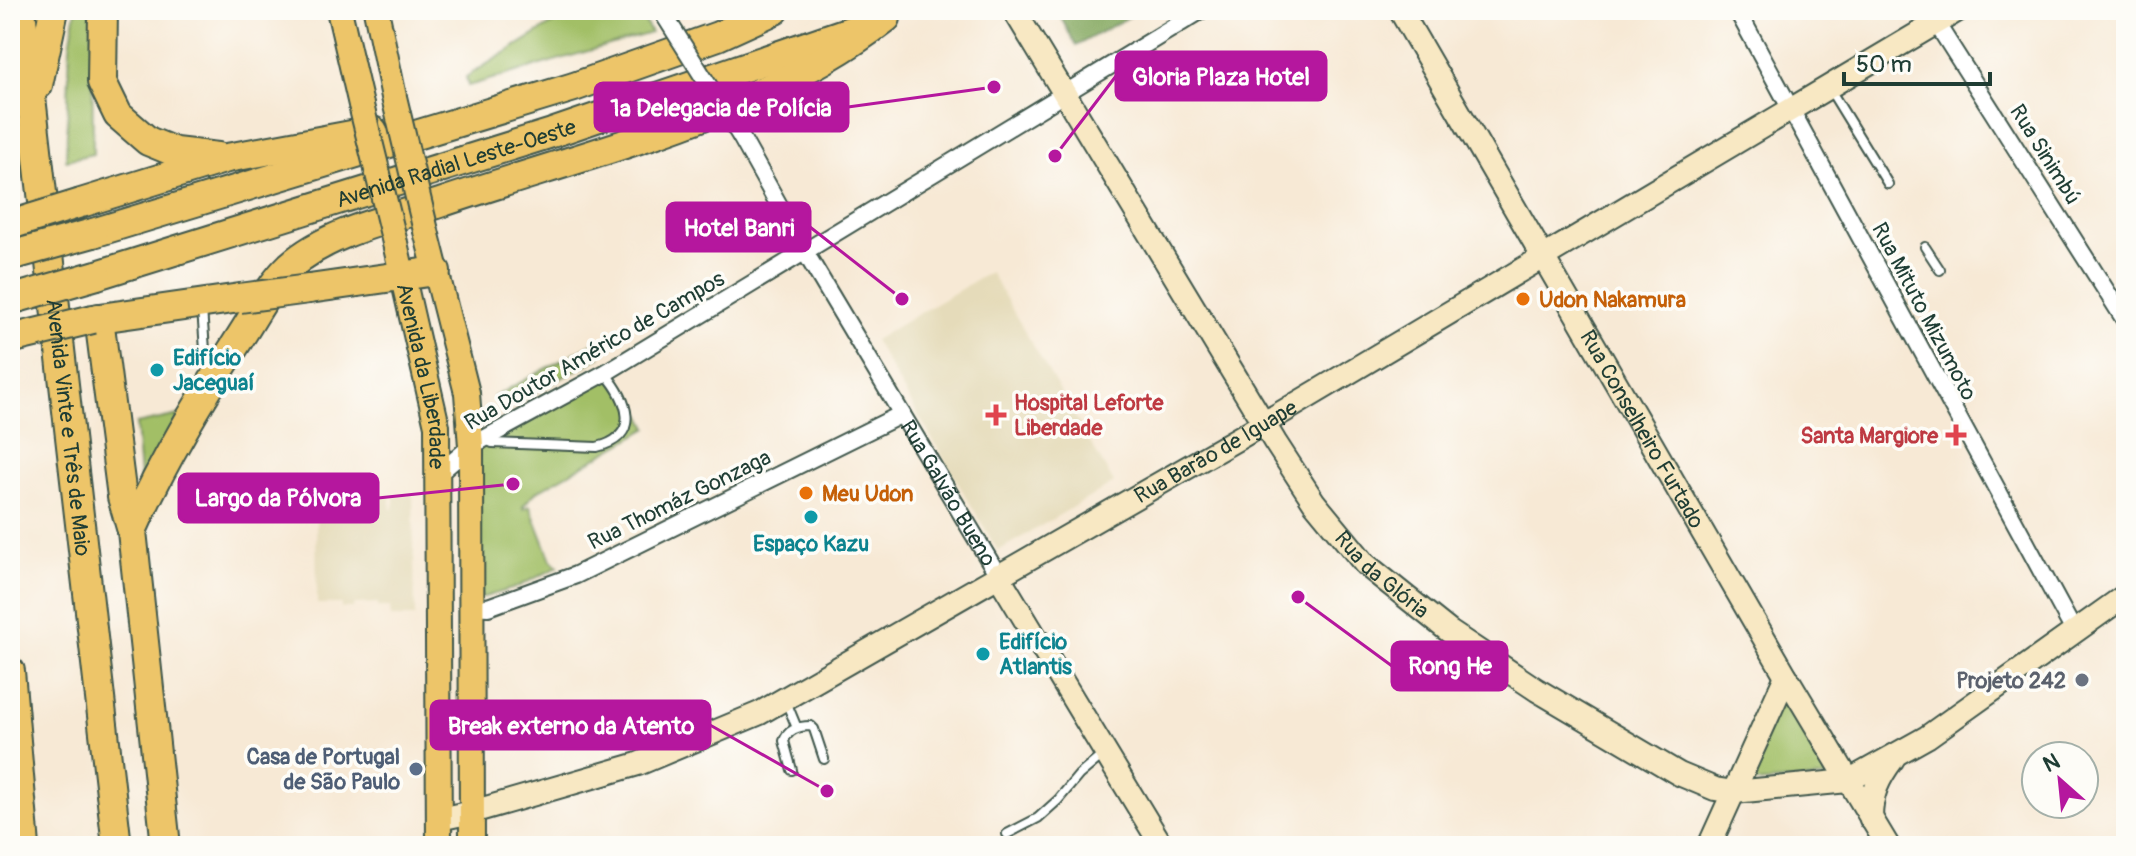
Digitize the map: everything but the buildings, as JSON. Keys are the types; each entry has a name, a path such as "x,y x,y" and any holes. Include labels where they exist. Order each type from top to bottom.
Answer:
{"highway":[{"name":"Avenida Vinte e Três de Maio","path":"21,10 33,105 35,153 117,846"},
{"path":"33,105 54,10"},
{"path":"103,10 102,82 118,115 148,141 175,152 227,158"},
{"name":"Avenida Radial Leste-Oeste","path":"10,256 588,82 718,36 775,10"},
{"path":"132,531 164,461 229,355 277,280 306,254 341,236 609,149 719,109 815,66 853,44 894,14"},
{"name":"Avenida Radial Leste-Oeste","path":"10,300 552,133 894,14"},
{"path":"10,225 227,158 469,117"},
{"path":"10,339 96,318 436,271"},
{"path":"96,318 122,497 132,531 166,846"},
{"path":"10,671 25,846"}],"main road":[{"name":"Avenida da Liberdade","path":"339,10 437,426 439,846"},
{"name":"Avenida da Liberdade","path":"376,10 477,443 471,606 472,846"}],"street":[{"name":"Rua Galvão Bueno","path":"661,10 741,137 805,252 1162,846"},
{"name":"Rua Doutor Américo de Campos","path":"437,475 477,443 605,373 1202,10"},
{"name":"Rua Conselheiro Furtado","path":"1400,10 1888,846"},
{"name":"Rua Mituto Mizumoto","path":"1737,10 2075,633"},
{"name":"Rua Barão de Iguape","path":"439,819 638,764 760,713 1264,423 1828,87 1932,16 1958,10"},
{"name":"Rua da Glória","path":"1016,14 1314,502 1365,564 1450,632 1537,690 1679,774 1715,789 1734,792 1848,781 1927,737 2126,595"},
{"name":"Rua Sinimbú","path":"1932,16 2126,322"},
{"name":"Rua Thomáz Gonzaga","path":"471,606 488,607 576,575 902,414"},
{"path":"1709,846 1786,676"},
{"path":"1871,819 1872,794 1896,755"}],"lane":[{"path":"1828,87 1888,184"},
{"path":"1925,247 1940,270"},
{"path":"202,304 205,350"},
{"path":"477,443 597,447 613,441 625,426 627,407 605,373"},
{"path":"785,699 797,728"},
{"path":"792,770 784,741 797,728 811,726 814,729 824,759"},
{"path":"1007,834 1038,818 1079,775 1106,753"}],"shaded area":[{"name":"Hospital Leforte Liberdade","path":"990,272 1114,483 998,551 874,340"},
{"path":"333,495 390,495 391,509 394,508 394,495 413,495 415,617 391,617 390,607 378,607 378,603 354,604 353,608 341,608 341,604 317,604 316,511 341,508 340,503 334,503"}],"green space":[{"path":"10,10 32,172 10,177"},
{"path":"76,10 92,10 93,154 66,160 70,46"},
{"path":"575,10 638,10 651,33 468,86 466,77"},
{"path":"1057,10 1141,10 1076,46"},
{"path":"595,342 600,357 500,409 494,397"},
{"path":"605,376 629,391 648,428 536,492 523,509 530,506 551,560 558,567 515,588 481,598 478,450"},
{"path":"179,415 147,480 140,478 136,424"},
{"path":"1785,688 1838,777 1742,784"}],"place":[{"name":"1ª Delegacia de Polícia","path":"994,87"},
{"name":"Gloria Plaza Hotel","path":"1055,156"},
{"name":"Hotel Banri","path":"902,299"},
{"name":"Udon Nakamura","path":"1523,299"},
{"name":"Edifício Jaceguaí","path":"157,370"},
{"name":"Hospital Leforte Liberdade","path":"996,415"},
{"name":"Santa Margiore","path":"1956,435"},
{"name":"Largo da Pólvora","path":"513,484"},
{"name":"Meu Udon","path":"806,493"},
{"name":"Espaço Kazu","path":"811,517"},
{"name":"Rong He","path":"1298,597"},
{"name":"Edifício Atlantis","path":"983,654"},
{"name":"Projeto 242","path":"2082,680"},
{"name":"Casa de Portugal de São Paulo","path":"416,769"},
{"name":"Break externo da Atento","path":"827,791"}]}
